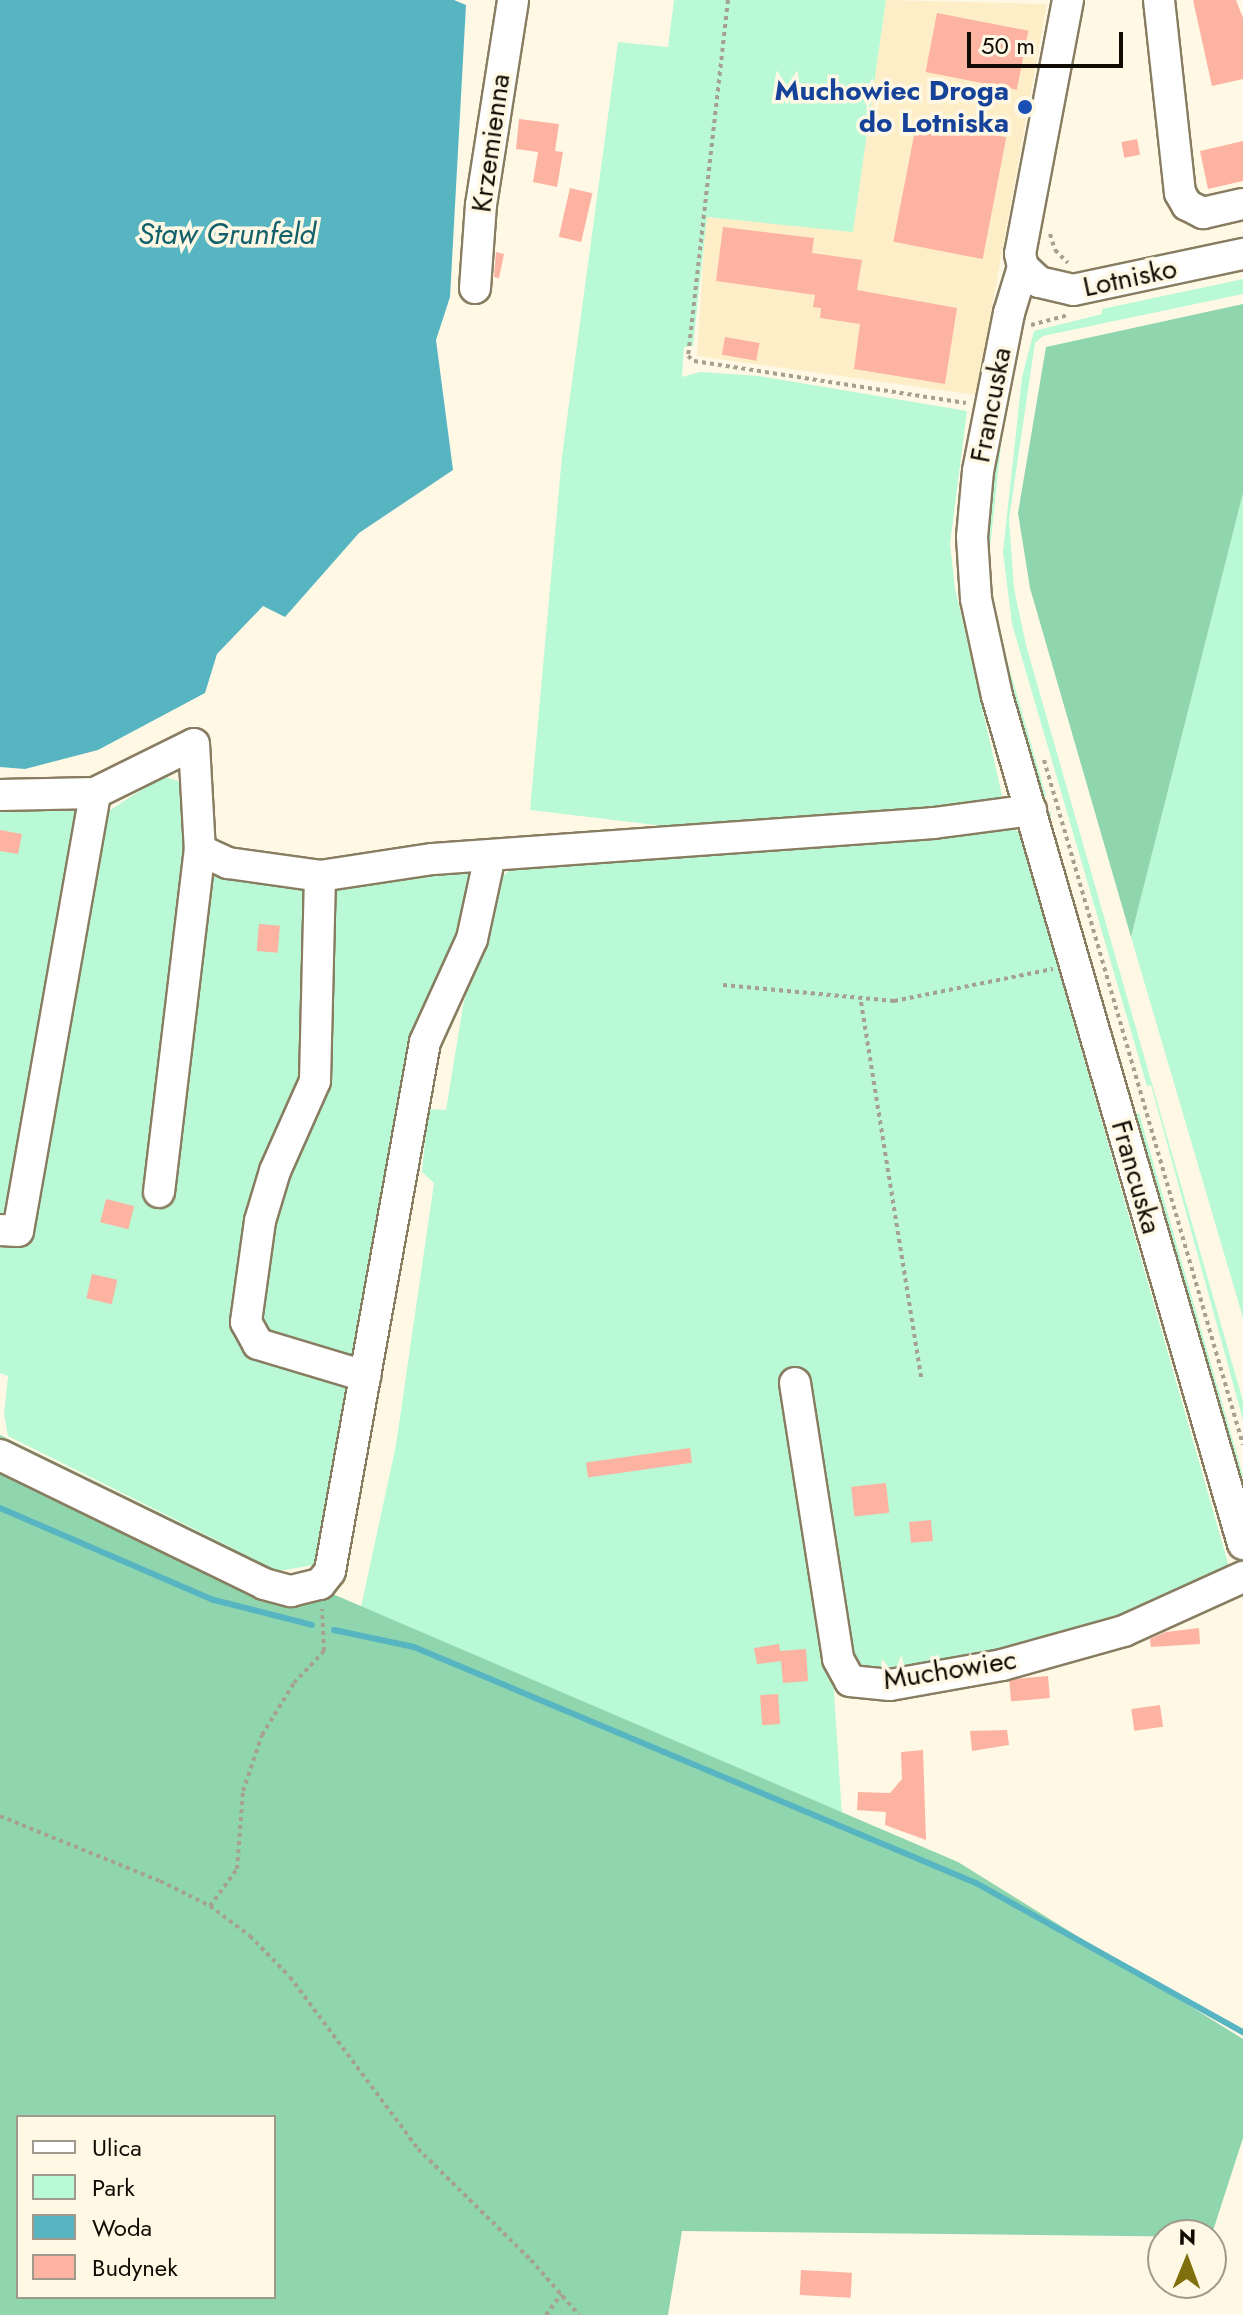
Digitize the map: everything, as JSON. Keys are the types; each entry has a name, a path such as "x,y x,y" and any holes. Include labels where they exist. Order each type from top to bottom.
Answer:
{"street":[{"name":"Krzemienna","path":"475,288 481,205 513,0"},
{"name":"Francuska","path":"1068,0 1020,254 1023,267 990,406 973,504 974,580 987,658 1243,1544"},
{"path":"1159,0 1180,193 1187,205 1203,213 1243,204"},
{"name":"Lotnisko","path":"1023,267 1039,282 1073,290 1243,254"},
{"path":"0,795 95,793 194,744 200,850 159,1192"},
{"path":"0,1230 18,1231 95,793"},
{"path":"200,850 228,863 320,876 490,856 934,823 1031,810"},
{"path":"0,1455 264,1584 291,1591 320,1584 330,1571 425,1042 472,939 490,856"},
{"path":"320,876 315,1081 275,1171 260,1221 246,1322 258,1344 365,1376"},
{"name":"Muchowiec","path":"795,1383 838,1659 850,1681 890,1685 1002,1665 1124,1631 1243,1577"}],"path":[{"path":"728,0 688,356 694,361 990,406"},
{"path":"1026,332 1034,323 1074,314"},
{"path":"1041,751 1243,1445"},
{"path":"723,985 861,1002 894,1001 1075,965"},
{"path":"861,1002 921,1378"},
{"path":"210,1906 237,1869 243,1791 262,1735 294,1683 324,1651 320,1584"},
{"path":"0,1816 210,1906 250,1936 290,1977 418,2149 579,2315"},
{"path":"546,2315 561,2294"}],"shaded area":[{"path":"886,0 1047,4 976,395 697,356 706,217 853,231"}],"green space":[{"path":"674,0 886,0 853,232 707,217 693,346 684,347 682,377 700,372 759,376 967,411 950,544 955,588 1002,795 997,802 664,826 530,810 562,456 618,42 668,47"},
{"path":"1243,279 1243,294 1043,336 1035,343 1009,519 1014,588 1026,645 1243,1401 1243,1420 1151,1085 1147,1086 1012,624 1003,552 1022,377 1034,331 1102,314 1102,309"},
{"path":"1243,304 1243,493 1131,937 1030,588 1018,513 1046,347"},
{"path":"1007,390 988,566 996,622 1046,796 1040,802 994,637 983,522"},
{"path":"1243,493 1243,1318 1131,937"},
{"path":"163,776 187,784 185,857 331,888 475,866 442,978 410,1058 319,1564 279,1571 8,1436 4,1414 8,1376 0,1373 0,807 107,812"},
{"path":"1042,812 1051,812 1051,1099 1042,1099"},
{"path":"1008,827 1019,832 1230,1570 1122,1621 997,1658 833,1677 842,1815 717,1766 361,1607 396,1445 434,1183 422,1172 428,1109 446,1110 463,1006 495,881 512,869"},
{"path":"1139,1113 1243,1476 1236,1479 1131,1115"},
{"path":"0,1435 279,1571 958,1862 1243,2039 1243,2138 1217,2219 1147,2219 1147,2236 682,2231 668,2315 0,2315"}],"water":[{"name":"Staw Grunfeld","path":"0,0 454,0 466,5 450,297 436,340 453,470 359,533 285,617 263,606 217,654 205,693 98,750 25,769 0,767"}],"building":[{"path":"1193,0 1236,0 1243,18 1243,79 1212,86"},
{"path":"937,13 1028,31 1017,90 926,72"},
{"path":"519,119 559,124 555,151 563,152 557,187 533,182 538,152 516,149"},
{"path":"917,120 1006,137 983,259 893,242"},
{"path":"1137,139 1140,155 1124,158 1121,142"},
{"path":"1243,141 1243,181 1208,189 1200,151"},
{"path":"570,188 592,193 581,242 559,237"},
{"path":"723,227 814,238 812,253 862,260 857,290 957,308 945,384 854,369 860,324 820,318 821,308 813,307 815,295 716,281"},
{"path":"496,252 504,254 499,278 494,277"},
{"path":"725,337 759,343 756,361 722,355"},
{"path":"0,830 22,834 18,854 0,851"},
{"path":"259,924 280,926 278,953 257,951"},
{"path":"106,1199 134,1206 128,1229 100,1222"},
{"path":"92,1274 117,1280 112,1304 86,1298"},
{"path":"690,1448 692,1463 588,1477 586,1463"},
{"path":"886,1483 889,1513 854,1516 851,1487"},
{"path":"931,1520 933,1541 911,1543 909,1522"},
{"path":"1199,1628 1200,1644 1151,1647 1150,1639 1166,1632"},
{"path":"779,1644 780,1651 806,1649 808,1681 783,1683 781,1661 757,1664 754,1648"},
{"path":"1048,1676 1050,1698 1011,1701 1009,1679"},
{"path":"778,1694 780,1724 762,1725 760,1695"},
{"path":"1160,1705 1163,1727 1134,1731 1131,1709"},
{"path":"1007,1730 1009,1745 972,1751 970,1731"},
{"path":"923,1750 926,1840 885,1825 886,1812 857,1810 858,1792 890,1793 902,1779 901,1752"},
{"path":"801,2270 852,2273 851,2298 800,2295"}],"waterway":[{"path":"0,1508 214,1600 312,1625"},
{"path":"334,1630 414,1647 976,1883 1243,2032"}],"place":[{"name":"Muchowiec Droga do Lotniska","path":"1025,107"}]}
